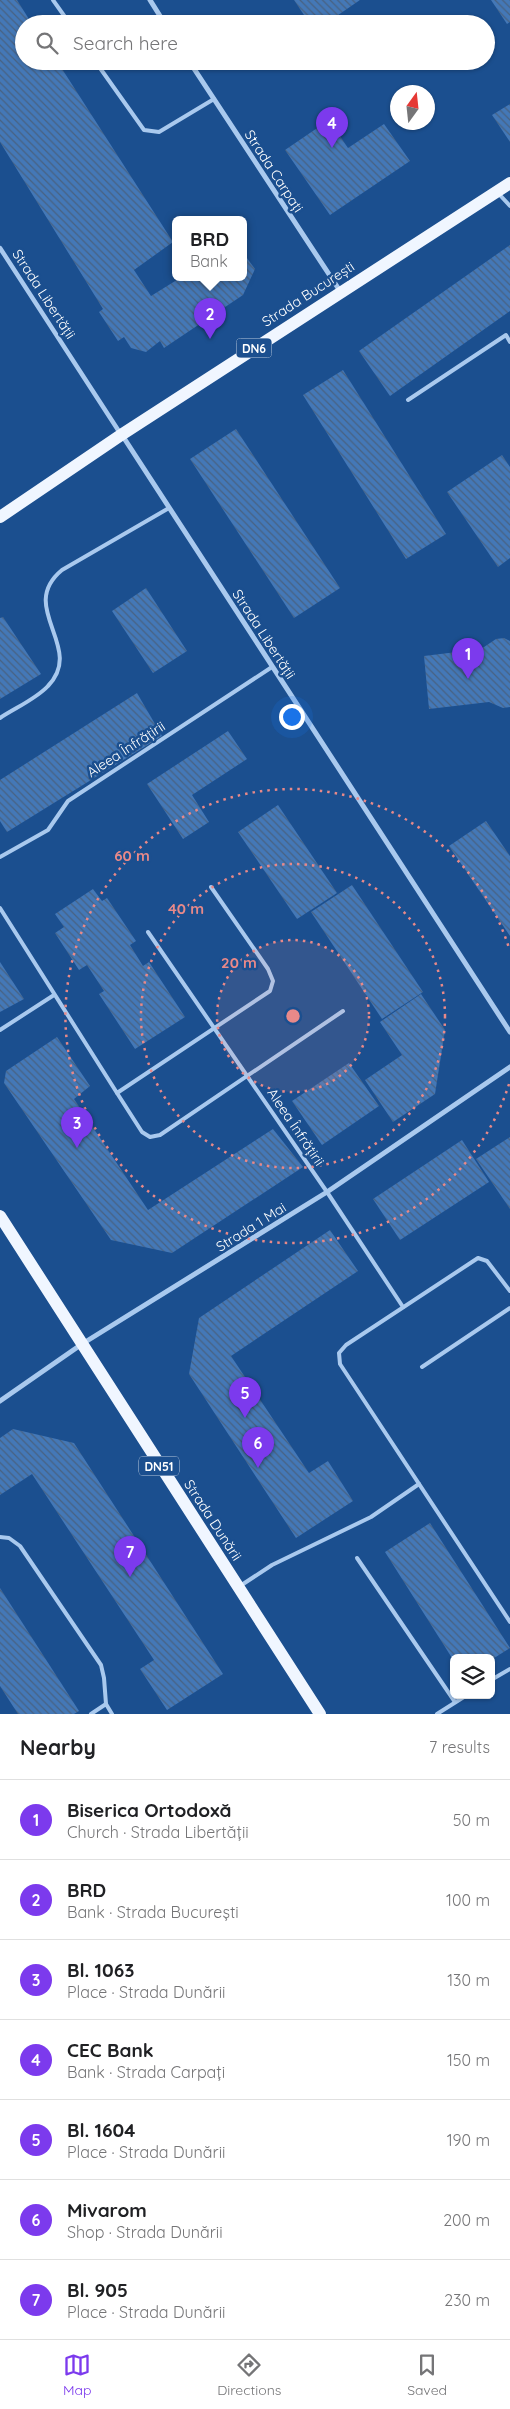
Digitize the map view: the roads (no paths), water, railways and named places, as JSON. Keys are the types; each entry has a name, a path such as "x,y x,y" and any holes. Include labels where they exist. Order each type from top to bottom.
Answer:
{"main road":[{"name":"Strada București","path":"0,517 340,291 510,183"},
{"name":"Strada Dunării","path":"0,1216 320,1714"}],"street":[{"path":"150,0 159,15"},
{"name":"Strada Carpați","path":"196,70 340,291"},
{"name":"Strada Libertății","path":"0,248 510,1032"},
{"name":"Strada 1 Mai","path":"0,1400 82,1344 327,1192 510,1067"}],"lane":[{"path":"54,0 64,15"},
{"path":"101,70 144,130 159,132 214,99"},
{"path":"496,191 510,206"},
{"path":"408,400 508,333 510,342"},
{"path":"0,718 48,686 55,675 60,659 58,644 46,608 45,592 52,578 62,570 169,508"},
{"name":"Aleea Înfrățirii","path":"0,857 48,830 68,801 272,667"},
{"path":"117,1093 270,991 273,981 268,969 211,887"},
{"path":"0,908 142,1132 150,1138 160,1135 343,1011"},
{"name":"Aleea Înfrățirii","path":"148,932 327,1192 403,1307"},
{"path":"0,1030 54,995"},
{"path":"510,1291 487,1261 478,1258 346,1345 339,1353 340,1364 510,1622"},
{"path":"422,1367 510,1308"},
{"path":"238,1587 272,1565 371,1517 419,1484"},
{"path":"0,1537 9,1538 20,1546 101,1665 106,1704 112,1714"},
{"path":"357,1558 455,1702"},
{"path":"495,1678 510,1669"},
{"path":"437,1714 460,1699"},
{"path":"91,1714 106,1704"}],"place":[{"name":"CEC Bank","path":"332,148"},
{"name":"BRD","path":"210,339"},
{"name":"Biserica Ortodoxă","path":"468,679"},
{"name":"Bl. 1063","path":"77,1148"},
{"name":"Bl. 1604","path":"245,1418"},
{"name":"Mivarom","path":"258,1468"},
{"name":"Bl. 905","path":"130,1577"}]}
